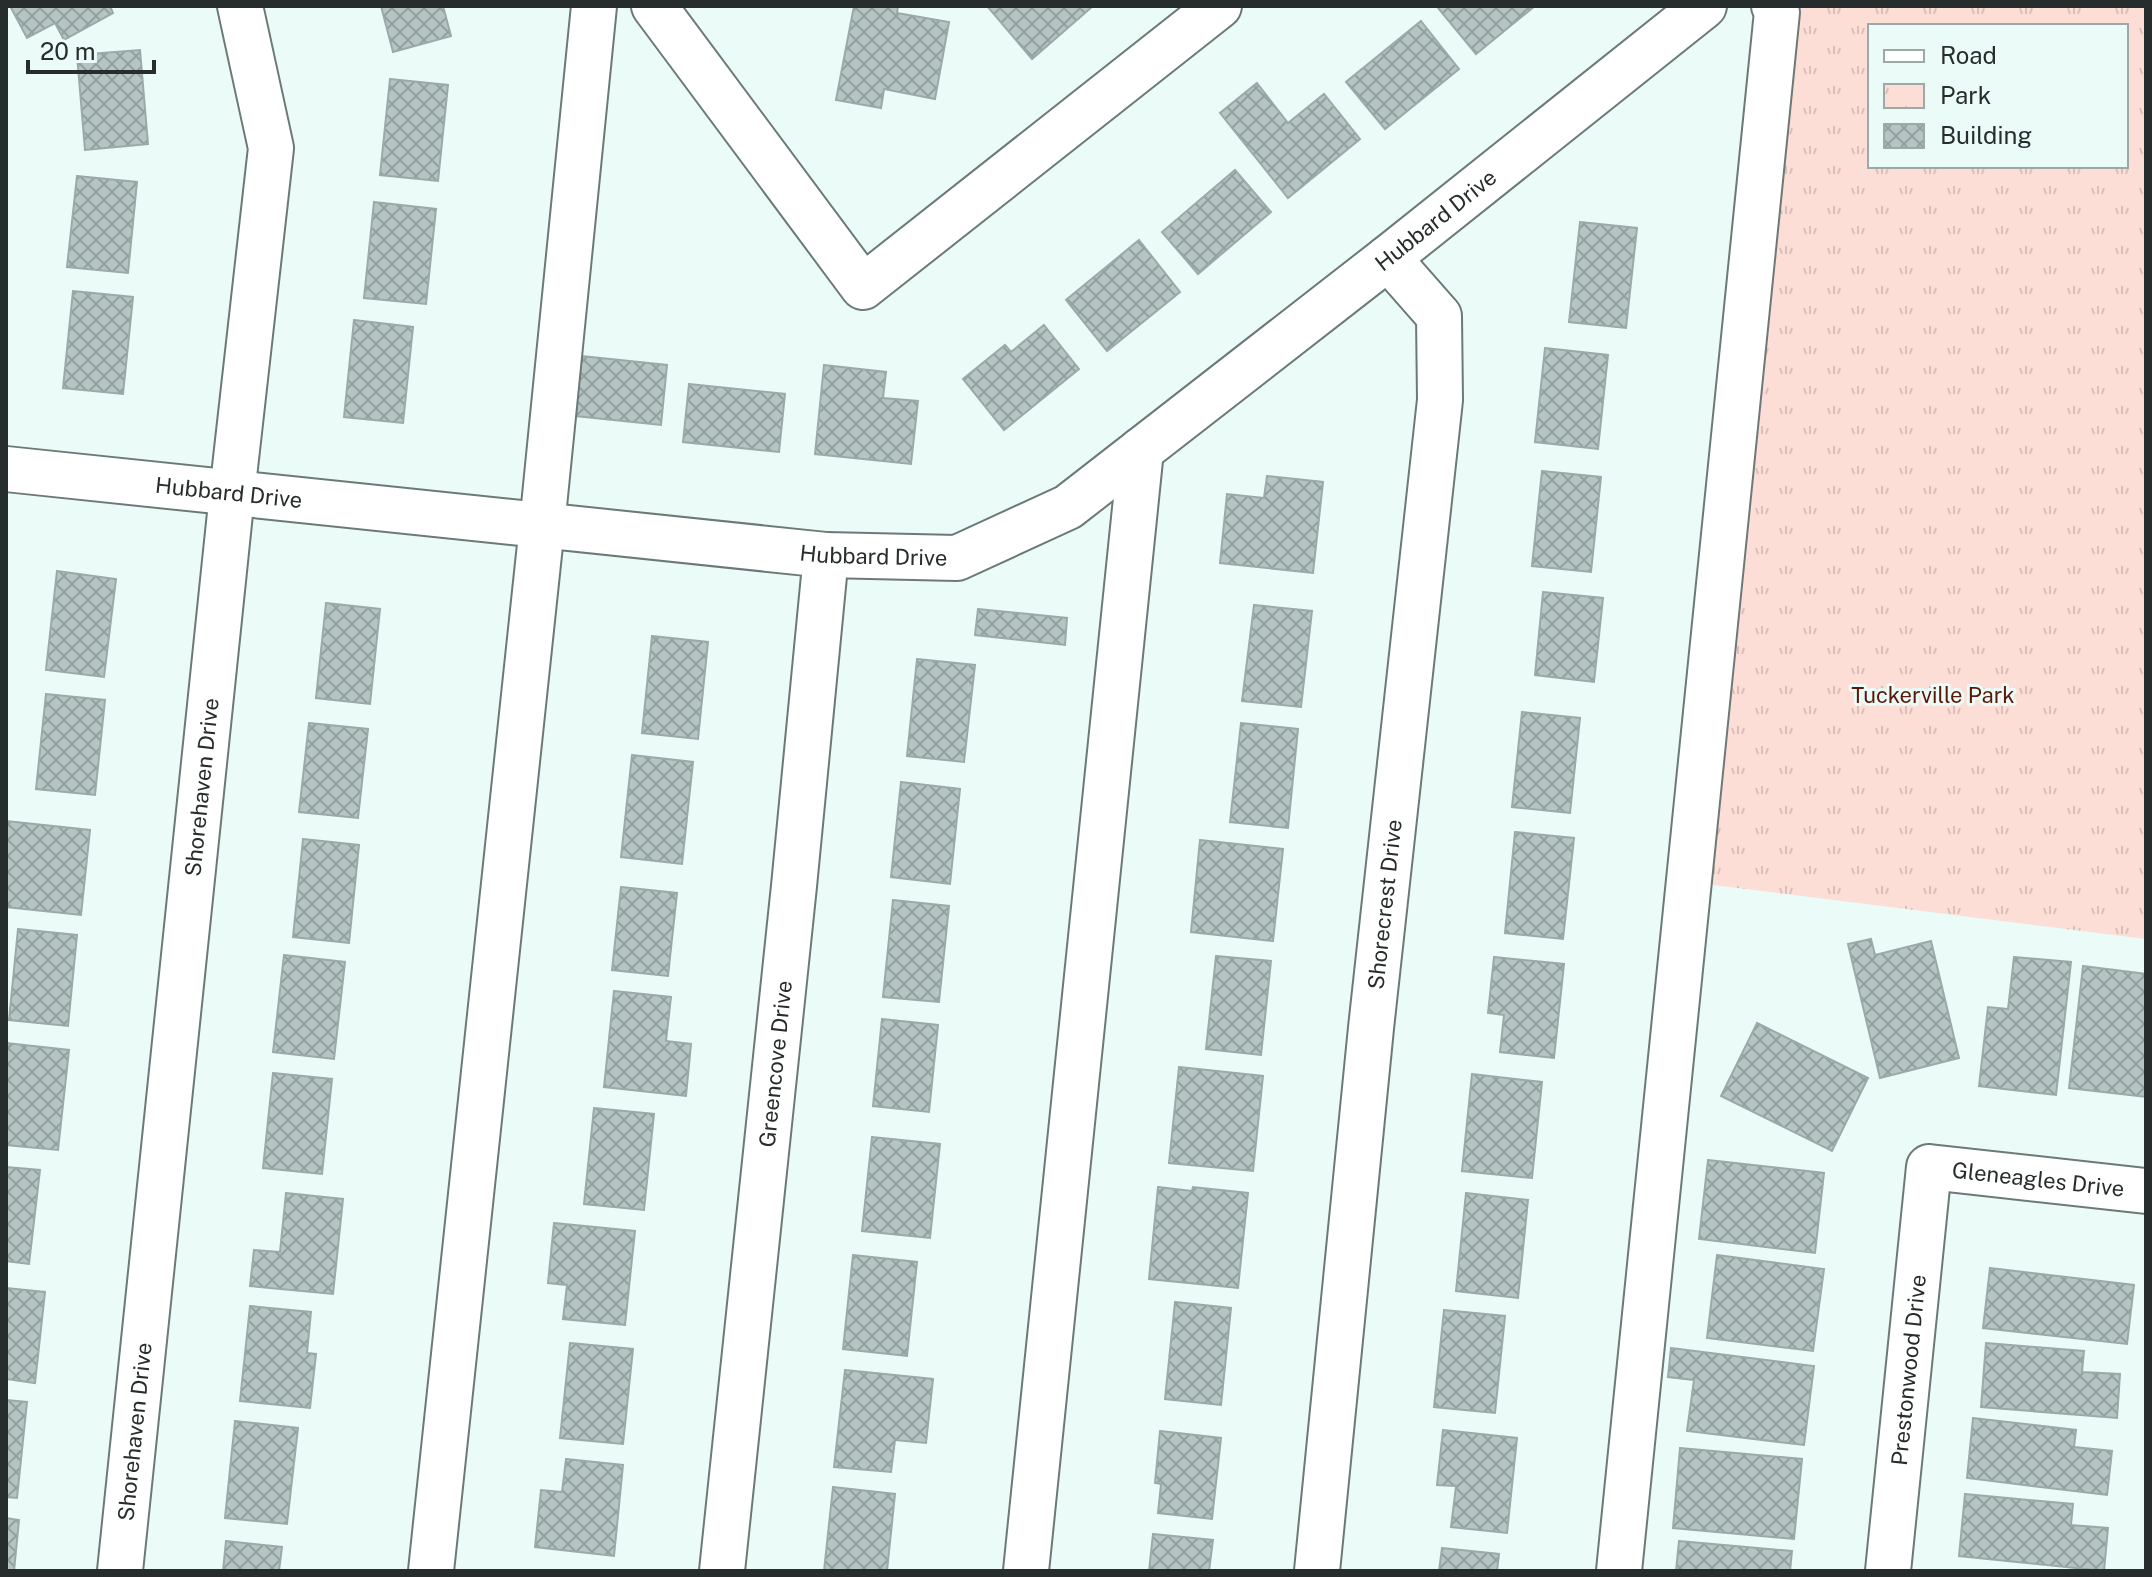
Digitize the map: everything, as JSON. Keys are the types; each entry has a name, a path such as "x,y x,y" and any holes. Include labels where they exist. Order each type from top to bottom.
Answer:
{"street":[{"name":"Shorehaven Drive","path":"120,1571 271,148 240,6"},
{"path":"431,1571 594,6"},
{"path":"654,6 863,287 1219,6"},
{"name":"Hubbard Drive","path":"6,469 826,555 957,558 1068,507 1388,258 1704,6"},
{"path":"1619,1571 1774,43 1777,12 1774,6"},
{"name":"Shorecrest Drive","path":"1317,1571 1372,1013 1440,400 1439,316 1388,258"},
{"path":"1026,1571 1141,450"},
{"name":"Greencove Drive","path":"722,1571 826,555"},
{"name":"Gleneagles Drive","path":"1929,1167 2146,1191"},
{"name":"Prestonwood Drive","path":"1888,1571 1929,1167"}],"green space":[{"name":"Tuckerville Park","path":"1795,6 2146,6 2146,939 1698,883"}],"building":[{"path":"10,6 110,6 113,13 64,40 55,23 27,38"},
{"path":"381,6 443,6 451,36 393,52"},
{"path":"854,6 898,6 897,13 949,22 935,99 884,89 881,108 836,100"},
{"path":"987,6 1093,6 1032,59"},
{"path":"1535,6 1476,54 1438,8"},
{"path":"1421,21 1459,69 1385,129 1346,82"},
{"path":"140,50 148,144 85,150 77,55"},
{"path":"390,79 448,85 438,181 380,175"},
{"path":"1257,83 1288,123 1324,94 1360,139 1288,198 1220,113"},
{"path":"1235,170 1271,212 1198,274 1162,232"},
{"path":"77,176 137,182 128,273 67,267"},
{"path":"374,202 436,209 426,304 364,298"},
{"path":"1580,222 1637,228 1626,328 1569,322"},
{"path":"1139,240 1180,292 1107,351 1066,300"},
{"path":"73,291 133,297 123,394 63,388"},
{"path":"354,320 413,327 403,423 344,417"},
{"path":"1044,325 1079,369 1004,430 963,379 1005,345 1011,352"},
{"path":"1545,348 1608,355 1598,449 1535,442"},
{"path":"572,355 667,365 661,425 566,415"},
{"path":"824,365 886,372 883,398 918,401 911,464 815,454"},
{"path":"689,384 785,394 779,452 683,442"},
{"path":"1542,471 1601,477 1591,572 1532,566"},
{"path":"1267,476 1323,482 1313,573 1220,563 1227,494 1264,498"},
{"path":"57,571 116,579 104,677 46,670"},
{"path":"1543,592 1603,598 1594,682 1535,675"},
{"path":"326,603 380,609 370,704 316,698"},
{"path":"1254,605 1312,611 1301,707 1242,701"},
{"path":"978,609 1067,618 1065,645 975,635"},
{"path":"652,636 708,642 698,739 642,733"},
{"path":"917,659 975,665 964,762 907,756"},
{"path":"46,694 105,700 95,795 36,789"},
{"path":"1522,712 1580,718 1570,813 1512,807"},
{"path":"309,723 368,729 358,818 299,812"},
{"path":"1241,723 1298,729 1288,828 1230,822"},
{"path":"632,755 693,762 682,864 621,857"},
{"path":"901,782 960,789 950,884 891,877"},
{"path":"6,821 90,830 81,915 6,907"},
{"path":"1515,832 1574,838 1563,939 1505,933"},
{"path":"303,839 359,845 349,943 293,937"},
{"path":"1200,840 1283,849 1273,941 1191,932"},
{"path":"621,887 677,893 668,976 612,970"},
{"path":"893,900 949,906 939,1002 883,997"},
{"path":"18,929 77,935 68,1026 9,1020"},
{"path":"1871,939 1875,955 1931,941 1959,1058 1880,1078 1848,944"},
{"path":"284,955 345,962 334,1059 273,1052"},
{"path":"1216,956 1271,961 1261,1055 1206,1049"},
{"path":"1494,957 1564,964 1554,1058 1500,1052 1504,1015 1488,1013"},
{"path":"2014,957 2071,962 2056,1095 1979,1086 1988,1007 2008,1009"},
{"path":"2083,966 2146,974 2146,1097 2069,1088"},
{"path":"614,991 671,997 666,1041 691,1044 686,1096 604,1087"},
{"path":"882,1019 938,1025 929,1112 873,1106"},
{"path":"1757,1023 1868,1078 1832,1151 1721,1096"},
{"path":"6,1043 69,1050 58,1150 6,1145"},
{"path":"1179,1067 1263,1076 1253,1171 1169,1163"},
{"path":"273,1073 332,1079 322,1174 263,1168"},
{"path":"1472,1074 1542,1082 1532,1178 1462,1171"},
{"path":"594,1108 654,1114 644,1210 584,1204"},
{"path":"872,1137 940,1144 930,1238 862,1231"},
{"path":"1708,1160 1824,1173 1815,1253 1699,1239"},
{"path":"6,1167 40,1170 29,1264 6,1261"},
{"path":"1158,1187 1248,1193 1238,1288 1149,1279"},
{"path":"286,1193 343,1199 333,1294 250,1286 254,1250 280,1252"},
{"path":"1466,1193 1528,1200 1518,1298 1456,1291"},
{"path":"554,1223 635,1231 625,1325 563,1319 567,1285 548,1283"},
{"path":"853,1255 917,1262 907,1356 843,1349"},
{"path":"1717,1255 1824,1269 1813,1351 1707,1338"},
{"path":"1990,1268 2134,1285 2127,1344 1983,1328"},
{"path":"6,1288 45,1292 35,1383 6,1379"},
{"path":"1175,1302 1231,1308 1221,1405 1165,1399"},
{"path":"250,1306 311,1312 307,1353 316,1354 310,1408 240,1401"},
{"path":"1444,1310 1505,1316 1495,1413 1434,1407"},
{"path":"570,1343 633,1349 623,1444 560,1438"},
{"path":"1986,1343 2084,1351 2082,1372 2120,1374 2117,1418 1981,1407"},
{"path":"1671,1348 1814,1366 1804,1445 1687,1431 1694,1380 1668,1377"},
{"path":"845,1370 933,1379 926,1443 895,1440 891,1472 834,1467"},
{"path":"6,1400 27,1402 17,1498 6,1497"},
{"path":"1973,1418 2076,1430 2074,1447 2112,1451 2107,1495 1967,1478"},
{"path":"235,1421 298,1428 287,1524 225,1518"},
{"path":"1443,1430 1517,1438 1507,1533 1451,1527 1456,1486 1437,1485"},
{"path":"1160,1431 1221,1438 1212,1519 1158,1513 1161,1484 1155,1483"},
{"path":"1680,1448 1802,1459 1794,1539 1673,1528"},
{"path":"566,1459 623,1465 614,1556 535,1547 541,1490 562,1492"},
{"path":"833,1487 895,1494 887,1571 824,1571"},
{"path":"1965,1494 2073,1504 2071,1525 2108,1528 2104,1571 1959,1556"},
{"path":"6,1518 19,1520 14,1571 6,1571"},
{"path":"1153,1534 1213,1540 1209,1571 1149,1571"},
{"path":"226,1541 282,1547 279,1571 223,1571"},
{"path":"1679,1541 1792,1551 1790,1571 1676,1571"},
{"path":"1442,1548 1499,1554 1497,1571 1439,1571"}]}
